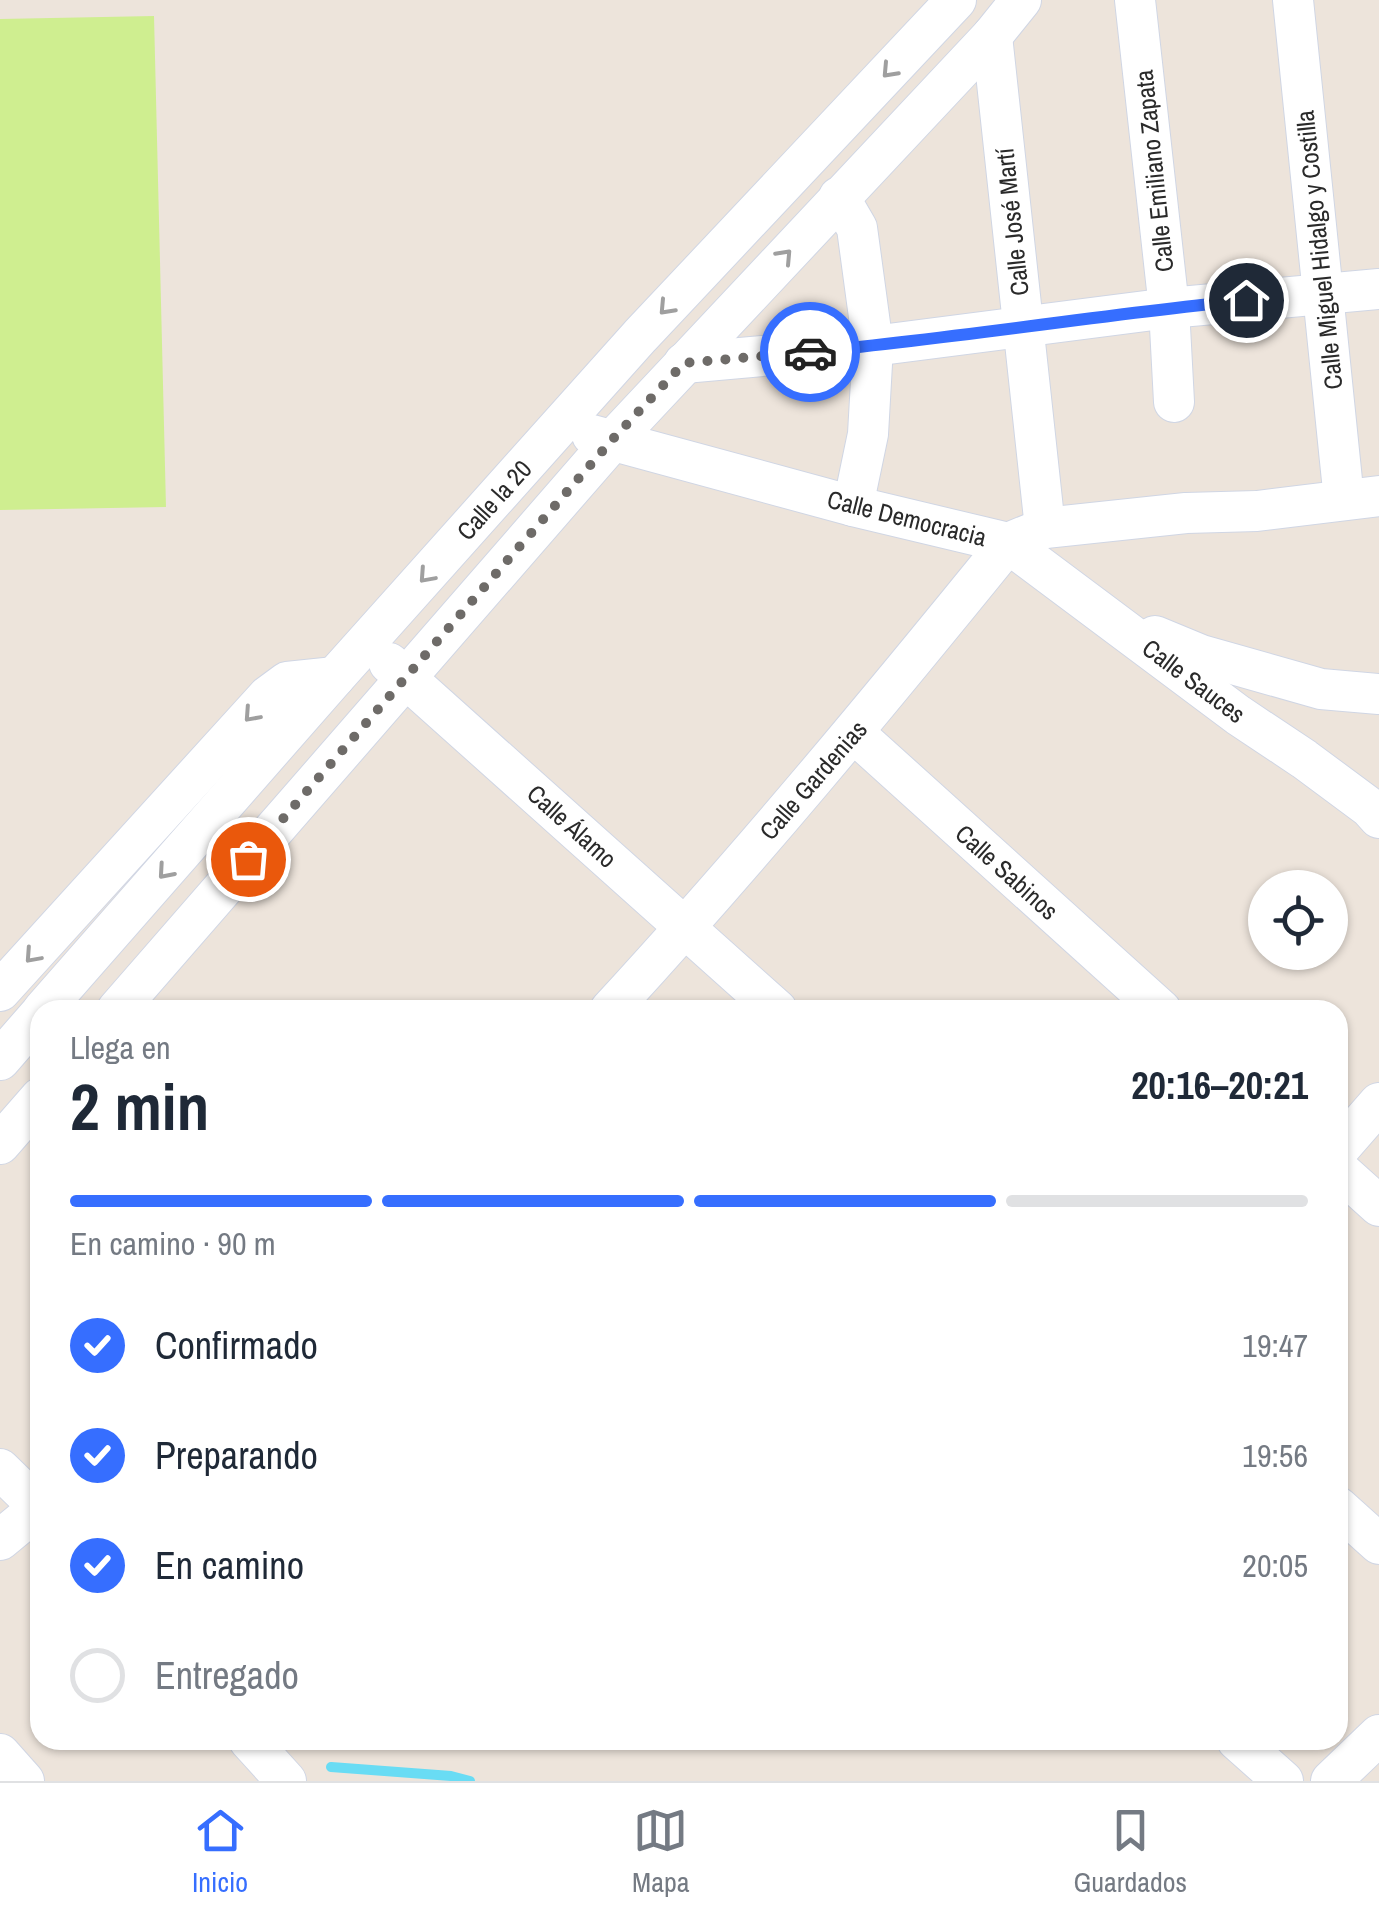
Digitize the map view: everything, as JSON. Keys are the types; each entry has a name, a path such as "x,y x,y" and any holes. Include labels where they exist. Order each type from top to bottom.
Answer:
{"street":[{"name":"Calle la 20","path":"53,1000 640,336 956,0"},
{"name":"Calle la 20","path":"126,1000 612,440 992,36 1021,0"},
{"name":"Calle Emiliano Zapata","path":"1135,0 1169,308 1174,402"},
{"name":"Calle Miguel Hidalgo y Costilla","path":"1293,0 1324,292 1362,498"},
{"name":"Calle José Martí","path":"992,36 1024,326 1026,536"},
{"path":"840,197 857,228 872,346 868,434 853,506"},
{"path":"684,363 872,346 1169,308 1379,289"},
{"name":"Calle Democracia","path":"558,427 853,506 1026,536 1186,513 1257,511 1362,498"},
{"name":"Calle Sauces","path":"1026,536 1110,618 1379,818"},
{"name":"Calle Gardenias","path":"619,1000 1026,536"},
{"path":"1110,618 1201,654 1320,689 1379,694"},
{"name":"Calle Álamo","path":"366,642 767,1000"},
{"path":"0,991 268,696 287,682 335,678"},
{"name":"Calle Sabinos","path":"854,733 1149,1000"},
{"name":"Calle la 20","path":"0,1060 30,1026"},
{"path":"1348,1139 1379,1103"},
{"path":"0,1144 30,1110"},
{"path":"1348,1178 1379,1206"},
{"path":"0,1469 30,1498"},
{"path":"0,1540 30,1515"},
{"path":"1348,1517 1379,1544"},
{"path":"1330,1781 1379,1736"},
{"path":"258,1750 286,1781"},
{"path":"1248,1750 1283,1781"},
{"path":"0,1754 24,1781"}],"green space":[{"path":"154,16 166,507 0,510 0,19"}],"waterway":[{"path":"331,1767 451,1776 470,1781"}],"way so far":[{"path":"248,859 612,440 684,363 810,352"}],"route":[{"path":"810,352 1246,300"}]}
